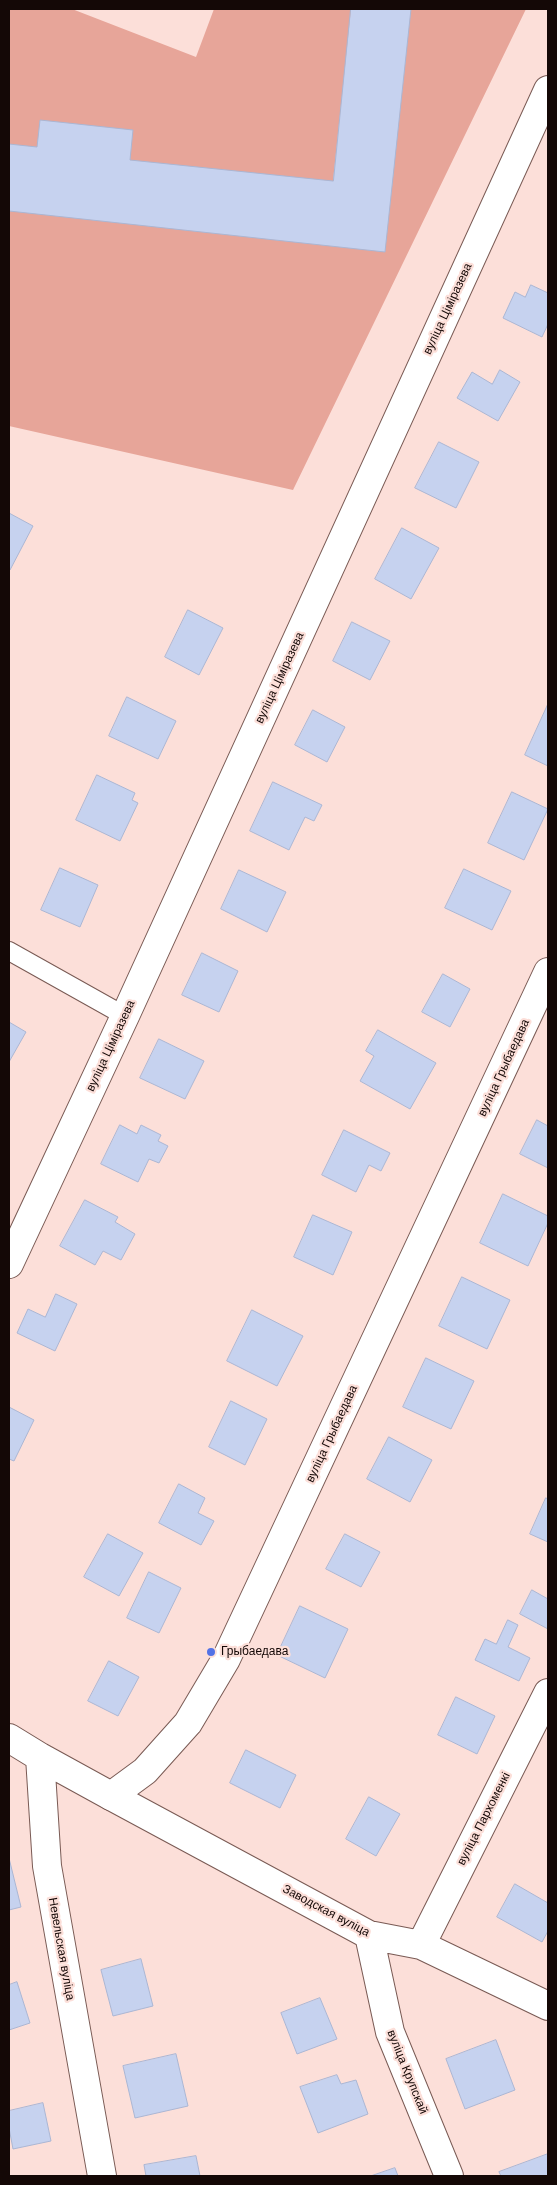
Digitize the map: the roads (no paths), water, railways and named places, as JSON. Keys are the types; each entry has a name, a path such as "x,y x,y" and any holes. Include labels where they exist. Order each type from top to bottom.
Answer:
{"street":[{"name":"вуліца Ціміразева","path":"9,1264 125,1016 548,90"},
{"name":"вуліца Грыбаедава","path":"111,1796 145,1771 188,1724 226,1659 548,972"},
{"name":"вуліца Пархоменкі","path":"420,1944 548,1693"},
{"path":"9,1738 111,1796"},
{"name":"Невельская вуліца","path":"40,1757 46,1866 102,2176"},
{"name":"Заводская вуліца","path":"111,1796 369,1935 420,1944 548,2006"},
{"name":"вуліца Крупскай","path":"369,1935 390,2032 449,2176"}],"lane":[{"path":"9,951 125,1016"}],"place":[{"name":"Грыбаедава","path":"211,1652"}]}
